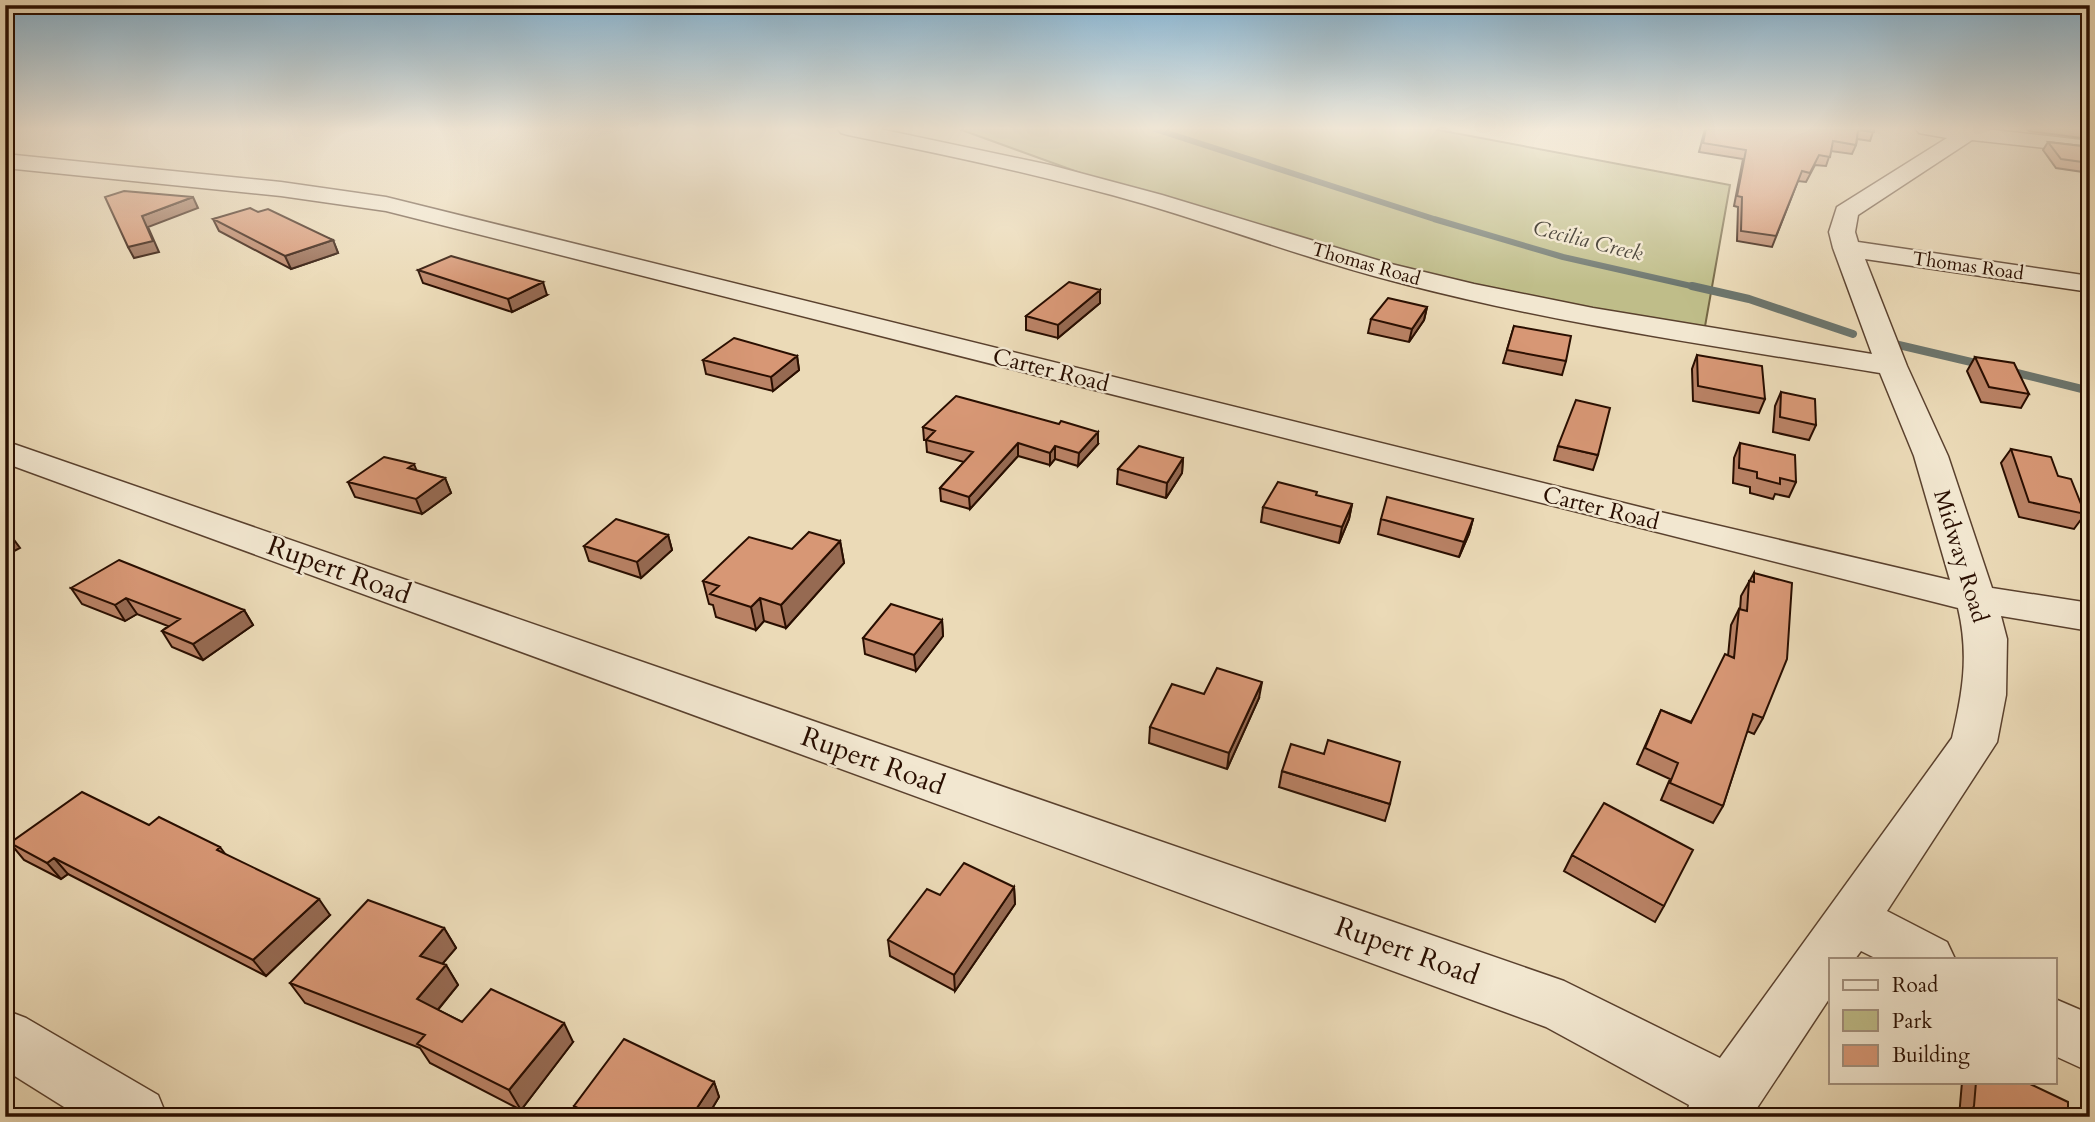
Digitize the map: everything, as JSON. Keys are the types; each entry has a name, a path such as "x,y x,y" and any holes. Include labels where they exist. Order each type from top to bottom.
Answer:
{"street":[{"name":"Carter Road","path":"213,181 281,188 386,204 1656,523 1976,599 2090,617"},
{"name":"Thomas Road","path":"1087,181 1412,278 1499,298 1892,366"},
{"name":"Midway Road","path":"1722,1106 1974,742 1984,695 1986,639 1976,599 1931,456 1892,366 1842,232 1846,212 1895,181"},
{"name":"Thomas Road","path":"1846,248 2090,284"},
{"name":"Rupert Road","path":"5,451 1564,1007 1722,1106"},
{"path":"1853,920 1926,958"},
{"path":"2056,1027 2090,1044"},
{"path":"5,1037 136,1117"}],"green space":[{"path":"1104,181 1711,181 1730,185 1704,332 1424,283 1191,213"}],"building":[{"path":"1740,181 1798,181 1776,236 1741,231 1742,197 1737,196"},
{"path":"124,191 193,197 142,216 153,241 128,247 105,197"},
{"path":"250,208 258,212 268,209 333,240 285,256 213,219"},
{"path":"451,256 543,282 508,299 418,270"},
{"path":"1069,282 1100,290 1058,325 1026,316"},
{"path":"1388,298 1427,307 1412,329 1371,319"},
{"path":"1514,326 1571,336 1566,361 1507,350"},
{"path":"734,338 797,356 771,377 703,360"},
{"path":"1697,355 1762,366 1765,399 1698,386"},
{"path":"1975,357 2014,363 2029,394 1989,387"},
{"path":"1781,392 1815,399 1816,425 1780,417"},
{"path":"956,396 1098,432 1079,453 1055,446 1050,453 1018,443 969,497 940,488 973,452 926,440 935,431 923,427"},
{"path":"1576,400 1610,408 1598,455 1558,446"},
{"path":"1740,443 1795,455 1796,482 1780,478 1780,484 1757,478 1757,472 1739,468"},
{"path":"1139,446 1183,458 1167,483 1118,469"},
{"path":"2011,449 2051,457 2058,476 2071,479 2085,514 2029,502"},
{"path":"384,457 414,464 408,468 445,478 416,499 348,482"},
{"path":"1278,482 1352,504 1342,527 1263,507"},
{"path":"1387,497 1473,519 1464,542 1381,519"},
{"path":"616,519 668,535 637,562 584,546"},
{"path":"809,532 840,541 781,605 760,598 751,607 710,594 719,586 703,581 749,537 792,549"},
{"path":"119,560 244,610 193,644 162,631 180,619 126,598 115,605 71,588"},
{"path":"1754,573 1792,583 1787,659 1763,718 1753,714 1723,806 1670,783 1678,763 1645,748 1661,710 1691,723 1725,654 1734,658 1739,609 1747,611 1749,581 1754,582"},
{"path":"891,604 942,620 914,655 863,638"},
{"path":"1217,668 1262,682 1229,753 1150,727 1172,684 1204,694"},
{"path":"1328,740 1400,762 1390,804 1282,771 1291,744 1324,754"},
{"path":"82,792 149,825 159,817 220,847 217,850 319,899 253,960 54,858 47,863 10,843"},
{"path":"1604,803 1693,850 1664,906 1572,855"},
{"path":"964,863 1014,887 954,975 888,940 927,889 940,895"},
{"path":"368,900 444,928 420,956 446,965 417,999 462,1022 491,989 564,1023 509,1090 417,1044 425,1035 290,983"},
{"path":"624,1039 714,1082 691,1117 594,1117 574,1106"},
{"path":"1976,1084 2030,1084 2068,1102 2068,1117 1968,1117 1974,1106"},
{"path":"749,1109 766,1117 744,1117"}],"waterway":[{"name":"Cecilia Creek","path":"1317,181 1563,257 1700,288"},
{"name":"Cecilia Creek","path":"1692,286 1749,299 1853,334"},
{"name":"Cecilia Creek","path":"1886,342 1984,365"},
{"name":"Cecilia Creek","path":"2009,371 2090,391"}]}
